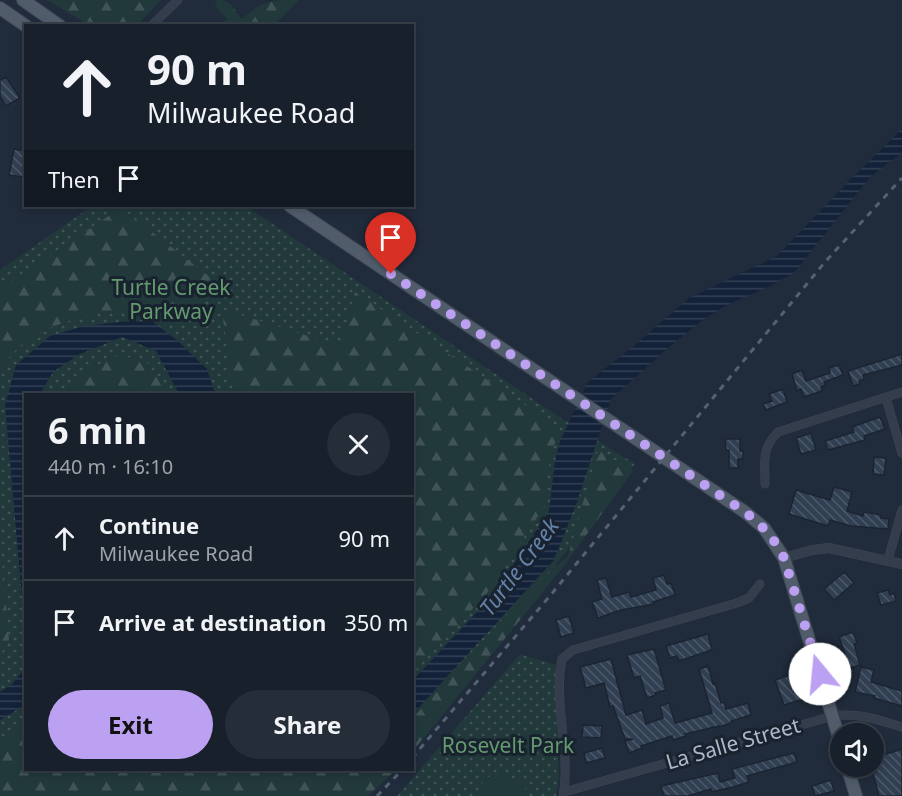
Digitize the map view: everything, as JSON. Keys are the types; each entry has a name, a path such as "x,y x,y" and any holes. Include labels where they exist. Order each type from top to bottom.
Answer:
{"main road":[{"path":"23,0 57,24"},
{"path":"0,8 24,25"},
{"path":"293,207 750,516 764,528 784,558 835,723"},
{"path":"850,777 856,796"}],"street":[{"path":"153,24 178,0"},
{"path":"765,484 765,458 768,443 778,432 902,392"},
{"path":"886,398 902,453"},
{"path":"888,560 902,510"},
{"path":"784,558 829,548 902,564"},
{"path":"564,794 560,687 562,659 573,650 737,603 749,598 760,584"},
{"name":"La Salle Street","path":"564,794 833,716 859,715 902,727"}],"green space":[{"path":"47,0 161,0 138,24 87,24"},
{"path":"217,0 230,3 242,19 268,2 299,0 275,24 223,24 227,19 215,6"},
{"name":"Turtle Creek Parkway","path":"91,207 247,207 558,416 635,464 496,641 414,737 414,393 24,393 25,771 0,796 0,270"},
{"path":"121,208 220,285 196,313 152,309 126,310 63,323 26,342 11,355 0,372 0,288"},
{"path":"355,292 560,428 550,457 544,507 487,593 414,672 414,393 235,393 231,384 222,309 340,346"},
{"path":"118,356 145,359 165,393 59,393 94,367"},
{"path":"598,450 633,471 560,571 414,750 414,717 530,589 568,556"},
{"path":"0,539 9,641 0,655"},
{"name":"Rosevelt Park","path":"520,654 556,665 559,779 556,796 397,796"},
{"path":"24,721 24,771 395,771 368,796 0,796 0,741"},
{"path":"495,774 520,782 528,796 478,796 483,782"}],"water":[{"name":"Turtle Creek","path":"902,129 902,153 870,177 794,273 729,304 704,319 611,399 576,505 554,560 414,713 414,679 493,595 549,511 555,461 560,441 588,382 689,298 777,256"},
{"path":"131,321 153,322 179,342 207,369 215,393 178,393 156,351 122,337 78,355 53,372 41,393 24,393 24,622 5,405 16,365 50,336 84,326"},
{"path":"24,670 24,706 0,720 0,692 12,684"}],"building":[{"path":"6,77 20,98 6,106 0,96 0,80"},
{"path":"14,149 24,151 23,177 9,175"},
{"path":"902,354 902,365 863,375 864,379 859,381 860,384 853,386 848,371"},
{"path":"839,365 843,375 824,382 825,385 821,387 822,391 804,397 801,389 797,391 792,374 802,370 806,381 830,373 829,368"},
{"path":"783,389 787,402 766,410 763,404 772,401 769,394"},
{"path":"880,417 885,429 864,436 865,440 828,450 825,441 854,432 852,427"},
{"path":"811,433 816,450 801,454 796,438"},
{"path":"725,439 740,439 743,459 738,459 738,468 729,468 729,450 726,450"},
{"path":"874,457 886,458 884,475 873,474"},
{"path":"834,487 852,492 847,511 863,516 864,512 881,515 881,518 889,519 888,529 851,526 830,520 828,526 789,514 796,490 830,500"},
{"path":"844,572 854,583 834,600 824,589"},
{"path":"664,575 667,584 671,583 675,595 653,602 654,604 621,610 598,618 592,602 602,599 597,580 606,578 612,597 629,592 631,597 656,590 653,578"},
{"path":"888,590 890,595 894,593 896,601 881,605 877,593"},
{"path":"569,616 574,633 561,637 556,620"},
{"path":"853,632 860,665 844,670 840,655 845,654 839,637"},
{"path":"708,634 712,650 679,661 677,656 670,658 666,646"},
{"path":"654,649 666,690 647,698 640,676 634,678 627,655"},
{"path":"611,659 626,715 642,710 646,724 663,718 660,706 669,703 675,723 712,713 699,669 708,666 713,684 715,683 721,703 724,702 726,709 748,703 751,715 719,727 685,734 686,736 673,740 672,736 641,746 642,748 629,753 625,741 633,739 625,739 613,706 610,707 604,683 586,688 580,667"},
{"path":"861,667 874,670 871,682 902,691 902,706 874,698 875,696 855,692"},
{"path":"797,673 804,699 784,705 775,680"},
{"path":"583,725 602,726 601,738 582,737"},
{"path":"602,748 605,758 586,763 584,753"},
{"path":"902,749 902,796 879,796 874,777 884,777 884,750 886,754"},
{"path":"794,753 797,762 747,776 749,782 733,787 711,792 711,789 688,796 664,796 661,786 718,773 720,782 735,778 732,769"},
{"path":"831,780 834,791 815,796 812,786"}],"railway":[{"path":"414,756 549,597 825,262 902,178"},
{"path":"377,796 401,771"}],"route":[{"path":"391,274 745,512 764,528 784,558 820,674"}]}
